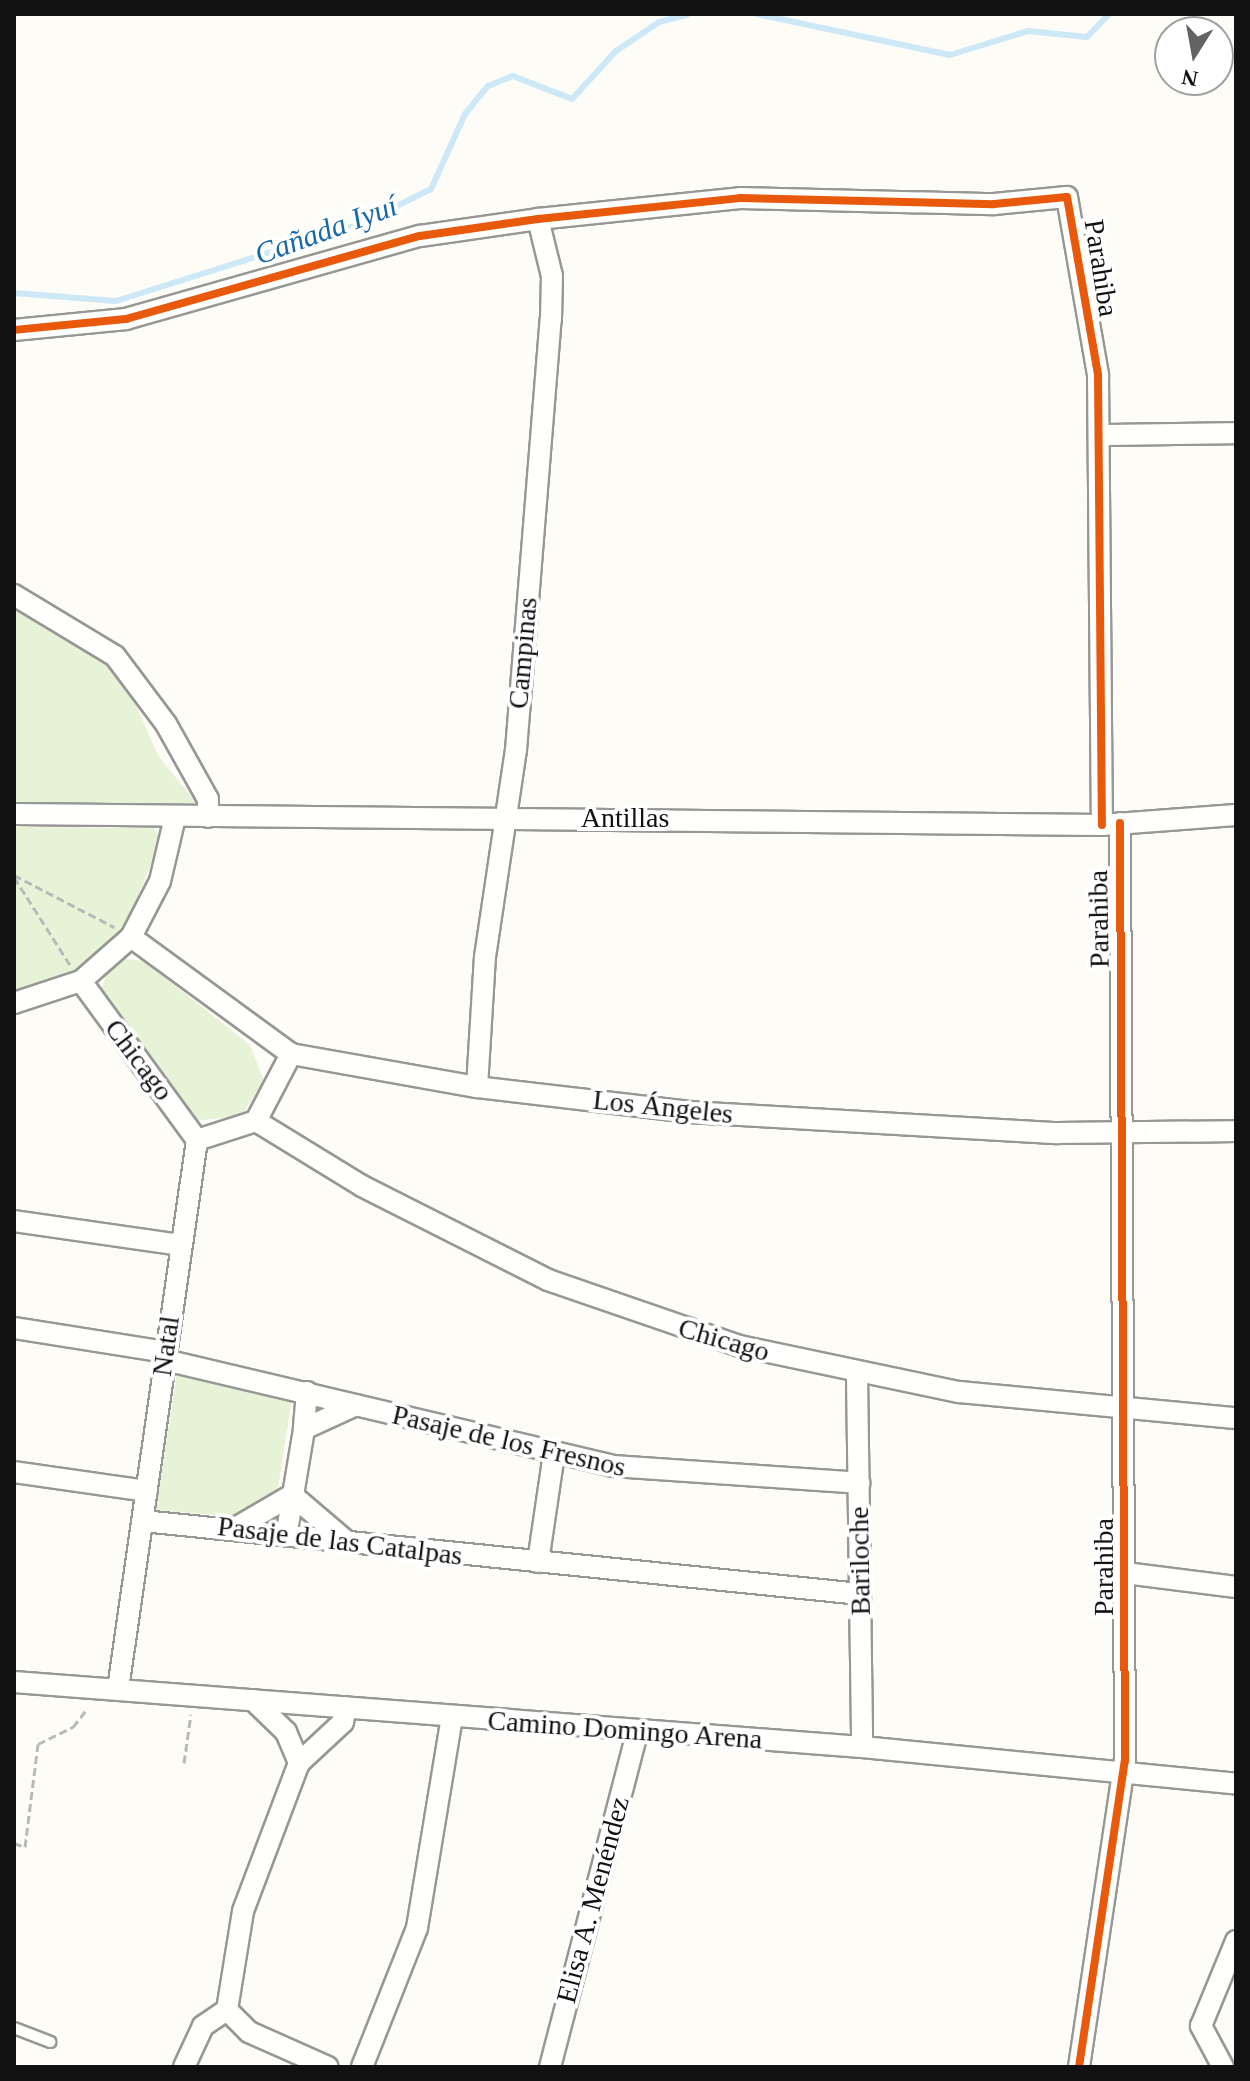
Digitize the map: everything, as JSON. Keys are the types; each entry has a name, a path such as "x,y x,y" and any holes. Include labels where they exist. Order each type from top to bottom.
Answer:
{"street":[{"name":"Parahiba","path":"538,219 740,198 994,204 1067,197 1098,375 1123,1133 1127,1408 1124,1773 1079,2067"},
{"path":"14,330 126,319 408,239 538,219"},
{"name":"Campinas","path":"477,1087 485,957 508,817 551,319 552,276 538,219"},
{"path":"1099,435 1236,433"},
{"path":"14,595 115,656 166,724 208,799 208,817"},
{"name":"Antillas","path":"14,814 1111,824 1236,815"},
{"path":"14,1003 81,981 131,937 160,881 175,817"},
{"name":"Los Ángeles","path":"131,937 291,1054 477,1087 689,1112 1123,1133 1236,1131"},
{"name":"Chicago","path":"81,981 197,1140"},
{"path":"197,1140 256,1121 291,1054"},
{"name":"Chicago","path":"256,1121 362,1186 548,1280 670,1325 857,1375 1236,1418"},
{"name":"Natal","path":"118,1689 197,1140"},
{"path":"14,1221 180,1245"},
{"name":"Pasaje de los Fresnos","path":"14,1328 165,1356 554,1453 656,1473 859,1483"},
{"name":"Bariloche","path":"857,1375 862,1747"},
{"path":"287,1531 307,1392"},
{"path":"304,1429 356,1405"},
{"path":"538,1562 554,1453"},
{"path":"14,1472 147,1491"},
{"path":"239,1526 292,1495"},
{"path":"292,1495 349,1542"},
{"name":"Pasaje de las Catalpas","path":"143,1521 239,1526 349,1542 860,1594"},
{"path":"1125,1573 1236,1587"},
{"name":"Camino Domingo Arena","path":"14,1682 637,1733 862,1747 1236,1784"},
{"path":"253,1700 286,1732 299,1763"},
{"path":"184,2067 203,2026 227,2010 243,1911 299,1763 343,1722 346,1707"},
{"path":"362,2067 417,1928 452,1717"},
{"name":"Elisa A. Menéndez","path":"550,2067 637,1733"},
{"path":"1223,2067 1201,2026 1236,1941"},
{"path":"227,2010 249,2032 328,2067"}],"lane":[{"path":"14,2028 50,2042"}],"path":[{"path":"14,876 131,937"},
{"path":"14,876 81,981"},
{"path":"14,1843 25,1847 38,1744 83,1719 91,1687"},
{"path":"184,1763 194,1695"}],"green space":[{"path":"14,601 117,664 159,757 199,806 14,804"},
{"path":"14,827 154,828 161,840 122,935 75,974 14,996"},
{"path":"125,959 144,961 250,1045 264,1081 241,1116 193,1121 99,995 108,970"},
{"path":"177,1373 292,1399 273,1520 156,1510"}],"waterway":[{"name":"Cañada Iyuí","path":"14,293 116,301 363,223 431,189 465,114 488,86 513,76 572,99 616,51 659,22 688,14"},
{"name":"Cañada Iyuí","path":"757,14 950,55 1028,31 1087,37 1109,14"}],"cycle path":[{"path":"14,330 126,319 420,236 538,219 740,198 994,204 1067,197 1098,375 1102,825"},
{"path":"1079,2067 1125,1761 1120,823"}]}
